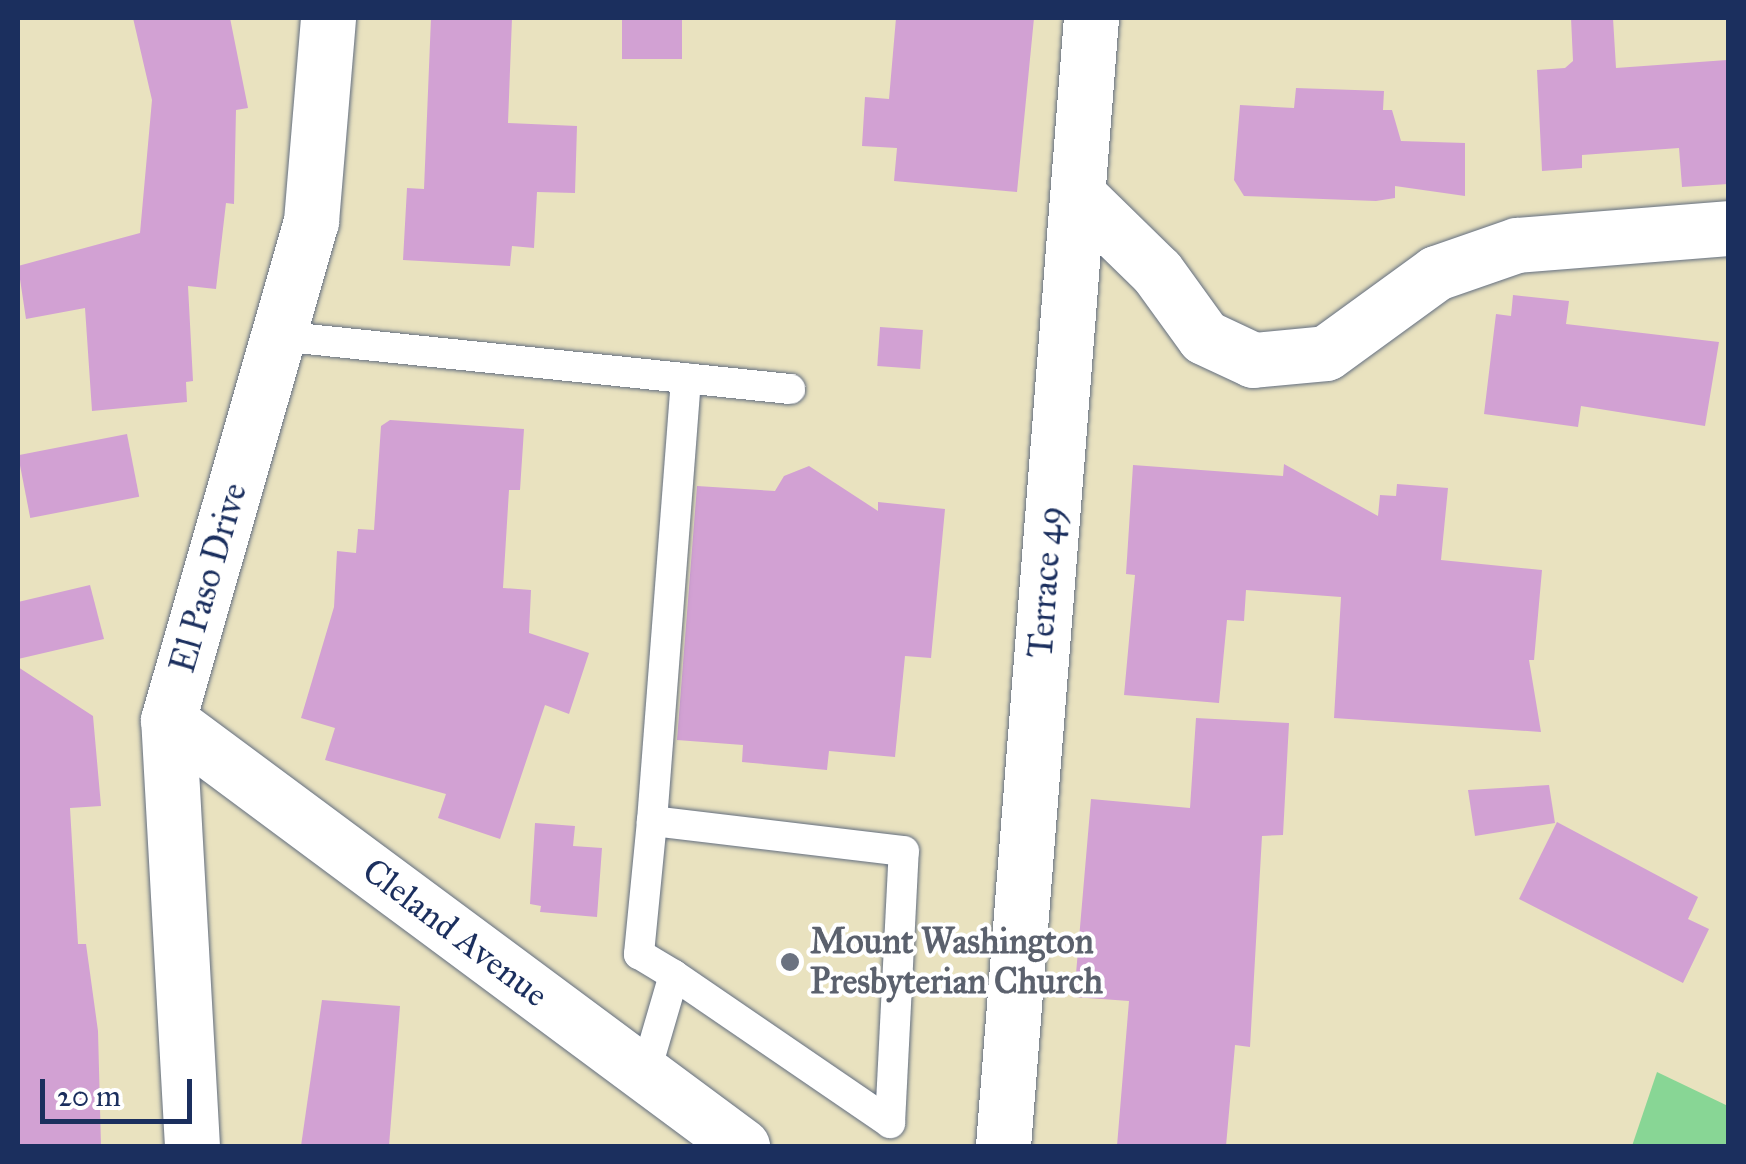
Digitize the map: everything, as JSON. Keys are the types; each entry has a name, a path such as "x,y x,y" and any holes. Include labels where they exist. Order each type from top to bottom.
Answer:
{"street":[{"name":"El Paso Drive","path":"192,1146 168,720 311,221 328,18"},
{"name":"Terrace 49","path":"1003,1146 1091,18"},
{"path":"1078,195 1157,272 1204,337 1253,360 1326,353 1436,274 1517,246 1728,228"},
{"name":"Cleland Avenue","path":"168,720 742,1146"}],"lane":[{"path":"278,336 790,389"},
{"path":"652,821 904,851 890,1123 638,954 686,378"},
{"path":"645,1074 674,975"}],"green space":[{"path":"1657,1072 1728,1106 1728,1146 1632,1146"}],"building":[{"path":"133,18 230,18 248,108 236,110 234,204 226,203 216,289 188,286 193,381 186,382 187,402 92,411 85,308 26,319 18,266 140,233 152,100"},
{"path":"431,18 512,18 508,123 577,126 575,193 537,192 534,248 512,246 510,266 403,260 407,188 424,189"},
{"path":"622,18 682,18 682,59 622,59"},
{"path":"896,18 1034,18 1017,192 894,181 897,148 862,146 865,97 889,99"},
{"path":"1571,18 1613,18 1616,68 1727,60 1728,184 1682,187 1679,148 1582,155 1582,168 1542,171 1537,70 1565,68 1573,61"},
{"path":"1296,88 1384,91 1383,110 1392,110 1401,141 1465,143 1465,196 1395,186 1395,198 1376,201 1244,196 1234,180 1240,105 1294,108"},
{"path":"1513,295 1569,301 1566,324 1719,342 1705,426 1581,406 1578,427 1484,414 1496,314 1511,316"},
{"path":"880,327 923,330 920,369 877,366"},
{"path":"390,420 524,429 520,490 509,490 503,588 531,590 529,633 589,653 569,714 545,705 500,839 438,818 446,794 325,760 335,728 301,718 334,607 337,551 356,553 358,529 374,530 381,426"},
{"path":"127,434 139,497 30,518 18,455"},
{"path":"1284,464 1378,516 1380,495 1396,496 1397,484 1448,488 1441,560 1542,570 1534,660 1529,660 1541,732 1334,718 1341,597 1246,590 1244,621 1227,620 1219,703 1124,695 1135,575 1126,574 1133,465 1283,476"},
{"path":"809,466 878,511 878,502 945,509 931,658 905,656 895,757 829,751 827,770 742,762 743,745 677,740 697,486 775,491 784,476"},
{"path":"90,585 104,639 18,659 18,602"},
{"path":"18,667 93,716 101,806 70,808 78,944 86,944 98,1031 101,1146 18,1146"},
{"path":"1196,718 1289,723 1283,835 1262,836 1250,1047 1235,1045 1226,1146 1117,1146 1129,1001 1074,997 1091,799 1190,808"},
{"path":"1549,785 1555,823 1475,836 1468,790"},
{"path":"1557,822 1698,897 1688,919 1709,929 1683,983 1519,899"},
{"path":"535,823 575,826 573,846 602,848 597,917 540,912 541,906 530,904"},
{"path":"322,1000 400,1006 389,1146 301,1146"}],"place":[{"name":"Mount Washington Presbyterian Church","path":"790,962"}]}
